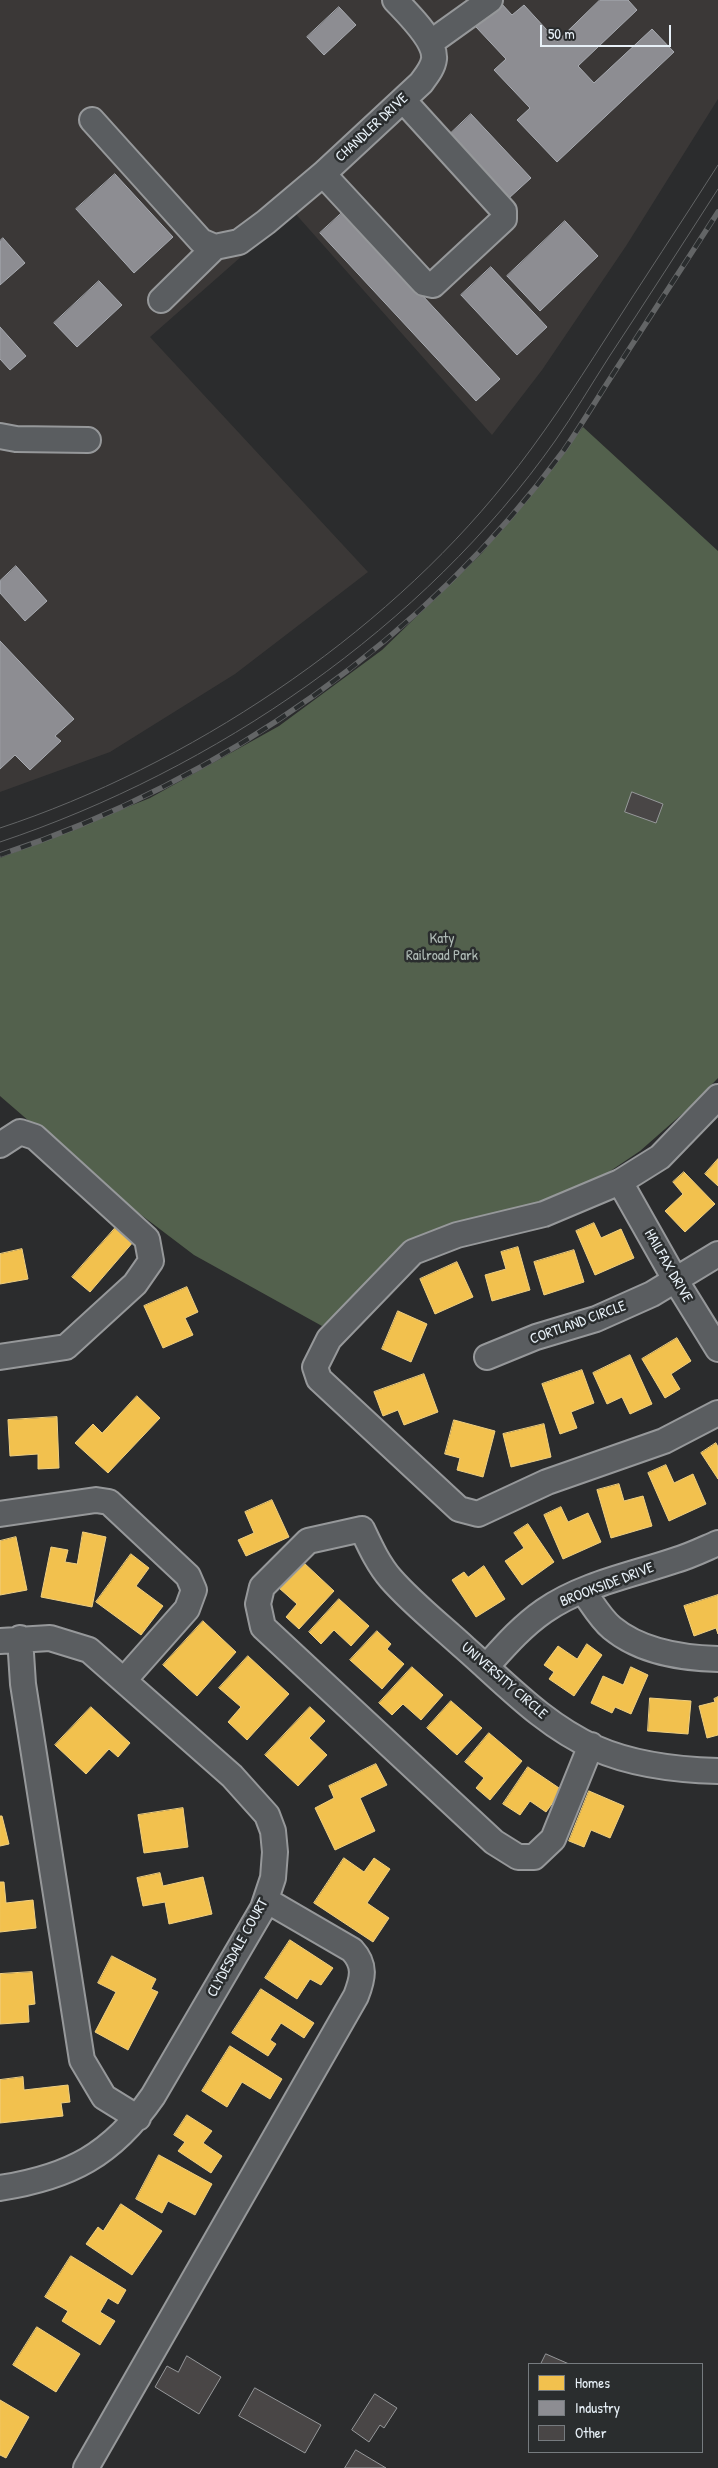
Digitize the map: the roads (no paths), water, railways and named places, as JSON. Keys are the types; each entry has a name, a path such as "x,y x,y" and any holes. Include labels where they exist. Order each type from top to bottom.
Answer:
{"street":[{"path":"395,0 430,42 490,0"},
{"name":"CHANDLER DRIVE","path":"215,247 239,242 323,174 421,83 430,71 434,58 430,42"},
{"path":"323,174 424,283 433,285 504,219 504,211 403,100"},
{"path":"92,120 201,241 215,247 161,300"},
{"path":"0,426 0,436 88,440"},
{"path":"718,1097 660,1157 620,1182 544,1214 457,1235 413,1252 329,1339 315,1367 319,1379 459,1509 478,1514 547,1482 664,1441 718,1413"},
{"path":"0,1144 20,1132 35,1137 148,1239 150,1261 135,1284 66,1348 0,1357"},
{"name":"HAILFAX DRIVE","path":"620,1182 676,1281 718,1349"},
{"name":"CORTLAND CIRCLE","path":"487,1357 536,1337 596,1319 652,1294 718,1254"},
{"path":"0,1514 96,1500 109,1502 188,1576 194,1590 187,1609 124,1679"},
{"name":"UNIVERSITY CIRCLE","path":"591,1745 553,1839 534,1857 518,1857 494,1842 263,1626 258,1604 262,1587 308,1541 362,1529 373,1553 390,1578 521,1700 558,1728 591,1745 639,1761 683,1770 718,1771"},
{"name":"BROOKSIDE DRIVE","path":"486,1667 519,1631 545,1610 583,1591 635,1572 676,1560 718,1543"},
{"path":"583,1591 610,1627 629,1640 661,1652 694,1658 718,1659"},
{"name":"CLYDESDALE COURT","path":"0,2188 30,2183 69,2170 102,2152 138,2118 264,1908 273,1878 275,1852 273,1831 267,1815 232,1776 89,1650 50,1638 10,1640"},
{"path":"10,1640 23,1684 82,2060 104,2097 138,2118"},
{"path":"86,2468 351,2005 363,1978 359,1957 352,1950 266,1900"}],"tram line":[{"path":"0,828 71,802 141,770 210,732 276,690 340,644 400,594 455,540 505,483 532,448 582,375 718,165"},
{"path":"0,842 80,812 159,775 236,733 309,684 379,631 443,572 502,509 555,441 718,189"}],"railway":[{"path":"0,855 82,824 162,787 239,744 313,696 383,642 448,583 509,519 564,450 718,212"}],"park label":[{"name":"Katy Railroad Park","path":"442,948"}]}
